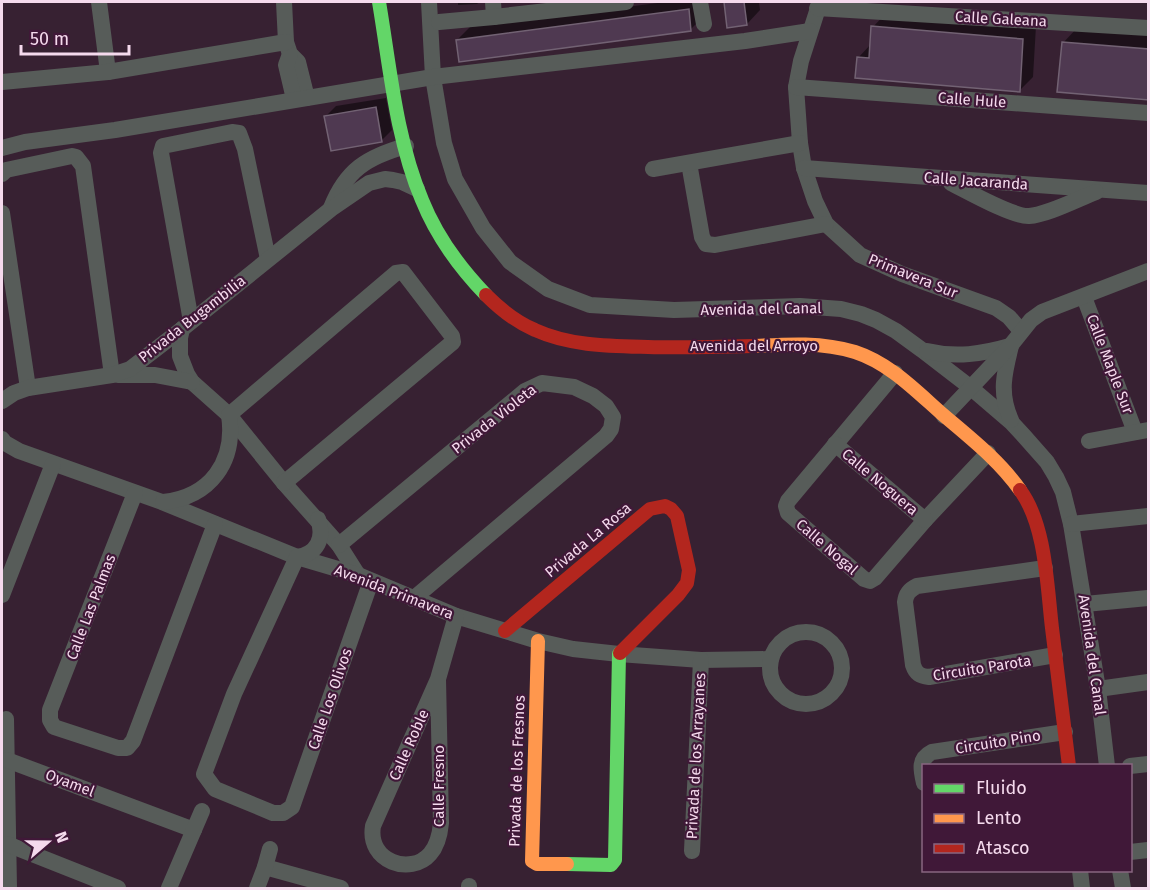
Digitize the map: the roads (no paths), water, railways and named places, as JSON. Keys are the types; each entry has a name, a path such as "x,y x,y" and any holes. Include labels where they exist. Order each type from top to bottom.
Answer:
{"street":[{"path":"99,2 108,72"},
{"path":"284,2 288,48 286,66 300,98"},
{"name":"Avenida del Arroyo","path":"379,2 406,146 417,189 445,242 470,277 500,309 536,331 574,342 612,346 708,347 815,344 860,354 880,362 895,373 988,453 1014,481 1032,510 1038,529 1045,568 1069,764"},
{"name":"Avenida del Canal","path":"429,2 433,77 444,143 455,179 483,228 510,262 548,289 590,305 674,310 800,306 841,309 861,314 896,331 955,375 1012,423 1047,462 1063,492 1071,524 1098,689 1107,764"},
{"path":"439,22 494,9 626,2"},
{"path":"700,2 704,24"},
{"name":"Calle Galeana","path":"818,5 1149,28"},
{"name":"Primavera Sur","path":"818,5 801,61 796,87 804,168 815,201 826,224 860,255 902,274 996,308 1009,317 1021,331"},
{"path":"2,148 25,142 115,130 433,77 745,41 810,31"},
{"path":"2,82 108,72 288,48"},
{"name":"Calle Hule","path":"796,87 1149,113"},
{"path":"268,259 245,149 239,133 232,132 163,146 161,153 187,325 180,338 180,356 187,375 229,415 365,578"},
{"path":"653,169 800,142"},
{"name":"Privada Bugambilia","path":"331,209 342,186 358,168 379,154 406,146"},
{"path":"2,174 6,170 76,157 83,166 111,375 155,375 192,382"},
{"path":"689,163 702,237 706,244 715,245 826,224"},
{"name":"Calle Jacaranda","path":"804,168 1149,193"},
{"name":"Privada Bugambilia","path":"2,401 28,388 111,375 129,369 331,209 369,183 385,178 417,189"},
{"path":"942,178 1015,214 1028,216 1043,213 1100,190"},
{"path":"2,213 28,388"},
{"path":"229,415 396,273 399,271 405,274 452,336 453,342 284,483"},
{"path":"944,416 1011,345 1031,320 1042,312 1149,271"},
{"name":"Calle Maple Sur","path":"1084,297 1142,431"},
{"path":"922,350 951,356 966,356 1011,345"},
{"path":"1011,345 1003,387 1006,409 1012,423"},
{"name":"Calle Nogal","path":"895,373 834,444 786,506 788,513 864,579 870,581 875,578 925,520 988,453"},
{"name":"Privada Violeta","path":"339,545 525,391 542,383 574,387 593,396 606,406 613,417 611,429 606,436 414,599"},
{"path":"162,502 192,494 201,489 216,474 222,466 229,446 231,436 229,415"},
{"path":"1089,441 1142,431"},
{"name":"Avenida Primavera","path":"2,440 19,451 162,502 297,557 365,578 456,616 538,641 573,649 619,654 701,660 771,659"},
{"name":"Calle Noguera","path":"834,444 925,520"},
{"path":"2,595 53,464"},
{"name":"Calle Las Palmas","path":"135,493 50,710 50,720 54,727 118,748 127,747 133,741 215,524"},
{"name":"Privada La Rosa","path":"505,631 650,509 666,506 673,509 676,516 689,570 687,583 678,595 619,654"},
{"path":"1071,524 1149,516"},
{"path":"297,557 309,554 318,544 321,531 318,519"},
{"name":"Calle Los Olivos","path":"297,557 234,694 204,774 215,789 273,813 284,813 292,807 365,578"},
{"name":"Circuito Parota","path":"1045,568 917,586 910,589 905,602 913,665 922,677 1055,655"},
{"path":"1085,604 1149,598"},
{"name":"Calle Roble","path":"397,863 385,858 376,849 373,841 373,826 438,679 456,616"},
{"path":"795,633 814,633 830,640 836,647 843,664 840,682 836,691 821,702 812,705 794,703 786,699 774,686 770,668 771,659 774,650 787,637 795,633"},
{"name":"Privada de los Fresnos","path":"538,641 531,858 534,864 608,866 614,863 619,654"},
{"name":"Privada de los Arrayanes","path":"692,851 701,660"},
{"name":"Calle Fresno","path":"397,863 410,863 425,859 434,849 439,837 441,823 438,679"},
{"path":"1098,689 1149,682"},
{"path":"6,719 9,888"},
{"name":"Circuito Pino","path":"922,772 922,760 932,752 1065,732"},
{"name":"Oyamel","path":"7,760 194,830"},
{"path":"1132,766 1149,764"},
{"path":"170,888 202,811"},
{"path":"7,844 89,884 118,888"},
{"path":"257,888 270,849"},
{"path":"1132,852 1149,850"},
{"path":"265,867 341,888"},
{"path":"1080,872 1082,888"},
{"path":"1120,872 1123,888"}]}
